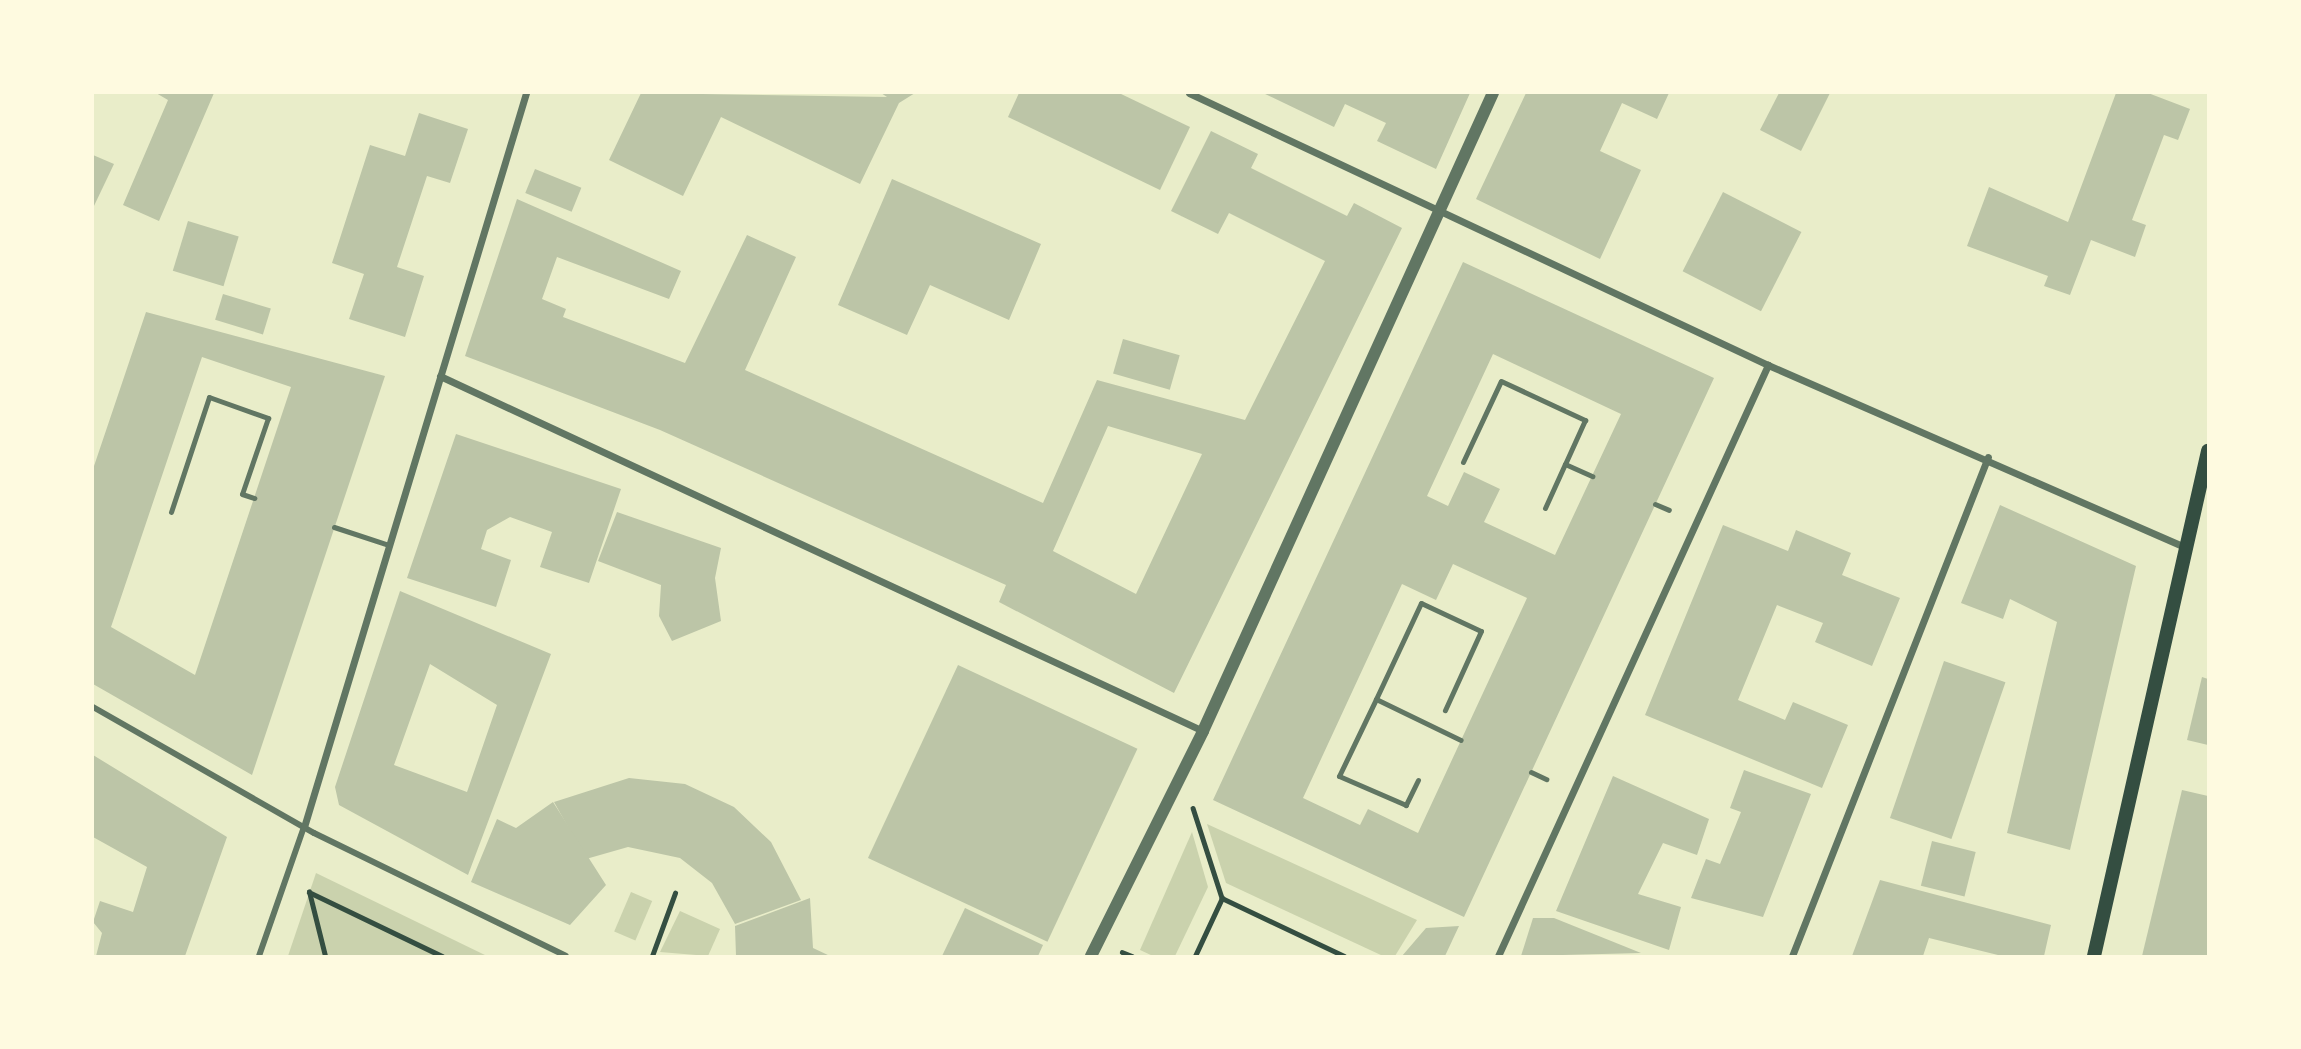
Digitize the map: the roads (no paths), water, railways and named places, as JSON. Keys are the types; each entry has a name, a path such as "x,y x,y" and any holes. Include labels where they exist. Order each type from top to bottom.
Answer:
{"main road":[{"path":"2094,956 2208,451"}],"street":[{"path":"259,956 304,827 526,93"},
{"path":"1189,93 1768,365 1988,457 2186,548"},
{"path":"1091,956 1203,731 1436,210 1493,93"},
{"path":"1499,956 1768,365"},
{"path":"440,376 1203,731"},
{"path":"1792,956 1988,457"},
{"path":"93,707 304,827 566,956"}],"lane":[{"path":"1463,462 1500,381 1585,420 1545,508"},
{"path":"171,512 209,397 268,418 242,494 254,498"},
{"path":"1565,464 1592,476"},
{"path":"1655,504 1668,510"},
{"path":"334,527 389,545"},
{"path":"1418,780 1406,805 1339,776 1421,603 1481,631 1445,710"},
{"path":"1376,699 1461,740"},
{"path":"1531,772 1546,779"}]}
